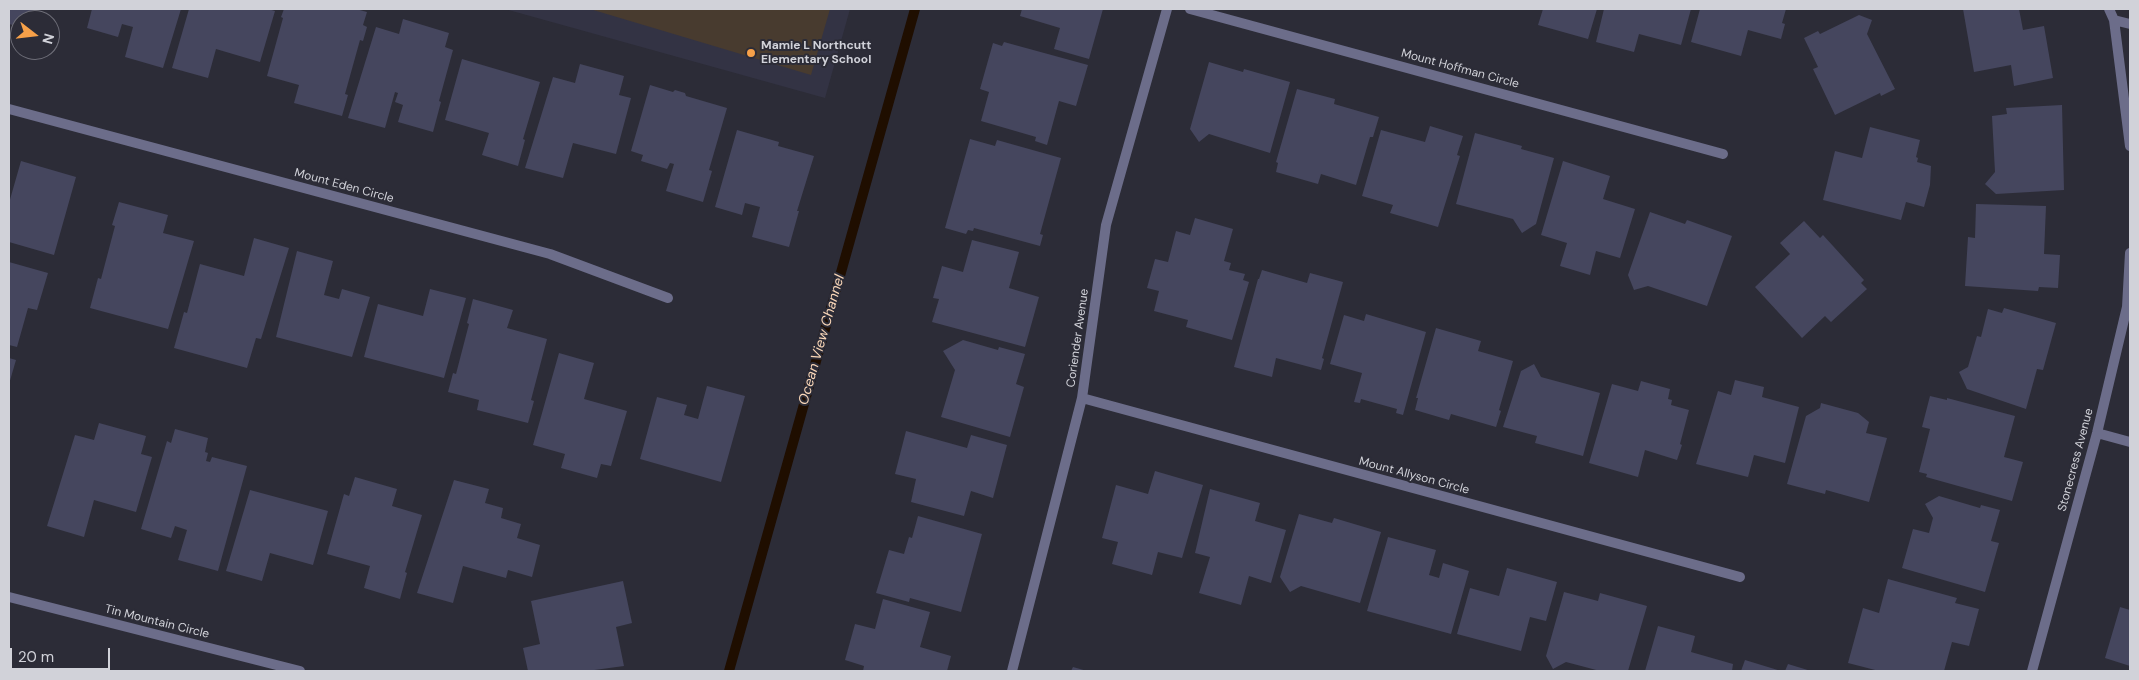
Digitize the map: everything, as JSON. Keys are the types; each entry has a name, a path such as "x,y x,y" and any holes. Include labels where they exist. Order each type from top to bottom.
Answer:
{"street":[{"name":"Coriender Avenue","path":"1012,671 1082,398 1106,225 1167,9"},
{"name":"Mount Hoffman Circle","path":"1190,9 1723,154"},
{"path":"2109,9 2114,20 2130,146"},
{"path":"2114,20 2130,24"},
{"name":"Mount Eden Circle","path":"9,109 550,254 668,298"},
{"name":"Stonecress Avenue","path":"2032,671 2097,433 2127,307 2130,253"},
{"name":"Mount Allyson Circle","path":"1082,398 1740,577"},
{"path":"2097,433 2130,442"},
{"name":"Tin Mountain Circle","path":"9,597 300,671"}],"shaded area":[{"name":"Mamie L Northcutt Elementary School","path":"505,9 850,9 825,98"},
{"path":"590,9 830,9 811,75"}],"building":[{"path":"9,9 37,9 10,10 9,24"},
{"path":"92,9 181,9 163,68 125,57 133,27 122,24 118,37 87,28"},
{"path":"189,9 268,9 275,11 260,62 216,49 208,78 172,68"},
{"path":"284,9 356,9 367,12 363,25 367,27 363,41 360,40 345,94 348,95 342,116 294,103 299,85 267,76"},
{"path":"1022,9 1103,9 1089,59 1054,49 1060,28 1020,16"},
{"path":"1543,9 1597,9 1588,39 1538,25"},
{"path":"1604,9 1691,9 1681,45 1639,34 1634,52 1596,42"},
{"path":"1700,9 1786,9 1782,23 1785,24 1781,39 1748,30 1741,56 1691,42"},
{"path":"1963,9 2019,9 2023,30 2044,26 2053,78 2014,86 2011,65 1974,72"},
{"path":"1859,15 1872,20 1867,34 1895,89 1881,96 1880,93 1835,115 1813,69 1818,67 1804,38 1818,31 1820,34"},
{"path":"403,19 449,33 445,47 453,50 439,101 441,102 433,132 398,122 403,105 395,102 398,93 395,92 385,128 348,118 376,27 399,34"},
{"path":"1004,42 1088,65 1076,106 1059,101 1047,145 1035,141 1036,137 981,121 989,92 980,89 993,43 1002,46"},
{"path":"462,59 540,82 523,139 525,140 518,166 482,155 489,133 445,120"},
{"path":"1209,62 1243,72 1244,69 1290,82 1270,153 1209,134 1199,142 1190,129"},
{"path":"580,64 624,76 619,95 631,98 616,154 573,143 563,178 525,168 553,77 575,83"},
{"path":"650,85 673,92 675,90 685,93 686,96 727,108 709,170 712,171 703,202 666,191 674,164 670,163 667,169 641,161 643,155 631,151"},
{"path":"1297,89 1335,99 1334,104 1379,117 1373,137 1370,137 1356,185 1321,174 1318,184 1276,172 1278,163 1276,162"},
{"path":"2062,105 2064,190 1996,194 1985,184 1995,172 1992,116 2007,114 2006,108"},
{"path":"1430,126 1463,136 1457,155 1460,156 1438,227 1390,213 1393,205 1362,196 1381,130 1425,142"},
{"path":"1870,127 1920,140 1916,157 1918,158 1917,162 1931,166 1930,185 1924,207 1906,202 1901,220 1823,200 1835,151 1862,158"},
{"path":"737,130 779,142 778,146 814,156 797,211 799,211 789,247 752,237 760,207 745,203 742,215 715,207"},
{"path":"1475,133 1522,146 1521,149 1554,158 1536,224 1522,233 1513,219 1456,204"},
{"path":"970,139 995,146 997,140 1061,158 1040,234 1043,235 1040,246 974,228 973,231 968,230 966,234 945,228"},
{"path":"21,161 76,177 54,255 9,242 9,203"},
{"path":"1563,161 1610,176 1603,199 1635,209 1620,258 1596,251 1590,275 1560,266 1567,243 1541,235"},
{"path":"119,202 168,215 163,233 194,241 168,329 90,308 98,278 101,279 115,226 112,225"},
{"path":"1976,204 2046,206 2044,254 2060,255 2058,288 2039,287 2038,291 1965,286 1968,237 1975,238"},
{"path":"1650,212 1685,224 1687,220 1732,236 1707,306 1648,286 1634,290 1628,275"},
{"path":"1195,218 1233,229 1224,261 1231,263 1229,270 1245,274 1243,280 1249,282 1232,340 1186,327 1188,320 1154,311 1159,291 1147,288 1155,259 1168,262 1176,231 1190,235"},
{"path":"1804,221 1820,238 1823,235 1864,280 1861,283 1867,289 1831,322 1825,316 1802,338 1755,287 1790,254 1780,243"},
{"path":"254,238 289,248 261,339 256,338 247,368 174,348 184,312 187,313 200,264 244,276"},
{"path":"972,240 1019,252 1009,288 1039,297 1025,347 932,322 939,299 933,298 942,266 963,272"},
{"path":"297,251 333,261 324,295 339,299 342,289 370,297 352,357 276,337"},
{"path":"9,262 48,273 37,310 28,308 17,347 9,345"},
{"path":"1262,270 1307,283 1310,273 1343,282 1322,358 1324,359 1321,370 1276,358 1272,377 1234,367"},
{"path":"430,289 466,298 444,378 364,357 378,304 423,316"},
{"path":"473,299 513,310 507,328 547,339 531,400 534,401 528,423 477,410 479,400 448,392 453,373 456,374 469,324 467,323"},
{"path":"2004,308 2056,323 2043,370 2037,369 2026,409 1967,389 1959,372 1968,367 1977,336 1981,337 1988,309 2002,313"},
{"path":"1366,314 1426,332 1403,415 1396,413 1397,409 1361,399 1360,403 1354,402 1362,373 1330,364 1344,315 1364,321"},
{"path":"1436,328 1481,341 1478,351 1513,361 1496,427 1451,414 1449,420 1415,410 1418,398 1416,398"},
{"path":"963,340 998,350 999,347 1025,354 1016,384 1024,387 1010,437 941,417 955,370 943,351"},
{"path":"559,353 594,363 584,399 627,411 611,466 601,464 597,478 561,468 565,454 533,445"},
{"path":"9,358 16,360 9,384"},
{"path":"1534,364 1541,377 1600,393 1583,456 1535,443 1537,436 1503,427 1521,371"},
{"path":"1735,380 1764,387 1762,397 1799,407 1785,463 1754,455 1748,477 1696,464 1718,391 1731,395"},
{"path":"1641,381 1670,389 1668,399 1672,400 1671,405 1689,410 1677,460 1645,450 1638,477 1589,463 1612,384 1638,391"},
{"path":"707,386 745,396 721,482 640,459 657,397 687,405 684,415 698,419"},
{"path":"1930,396 1947,400 1947,398 2015,416 2004,457 2023,462 2012,501 1926,477 1927,474 1919,472 1930,429 1922,427"},
{"path":"1821,403 1858,413 1869,422 1866,433 1887,438 1869,502 1826,490 1825,494 1787,484 1806,416 1820,408"},
{"path":"99,423 146,436 141,454 152,457 136,512 94,500 84,537 47,526 75,435 94,440"},
{"path":"175,429 208,438 205,452 208,453 206,461 210,462 212,457 247,466 218,571 178,560 187,530 175,526 171,538 141,529 167,441 171,443"},
{"path":"906,431 967,448 971,435 1007,445 993,498 971,491 964,516 911,502 916,479 895,474"},
{"path":"1155,471 1203,485 1182,558 1158,552 1152,575 1112,564 1118,542 1102,538 1116,485 1148,494"},
{"path":"355,477 397,489 392,506 422,515 405,572 407,573 400,599 364,588 370,566 327,554 344,494 349,496"},
{"path":"454,480 489,489 485,503 503,508 501,518 521,524 517,538 540,545 532,577 508,570 506,578 463,566 453,603 417,593"},
{"path":"1210,489 1260,503 1255,521 1286,530 1271,583 1249,576 1241,605 1199,593 1210,557 1195,553"},
{"path":"250,490 328,511 313,565 270,553 262,581 226,571"},
{"path":"1939,496 1980,508 1981,505 2000,510 1991,541 1999,543 1985,592 1902,568 1913,529 1929,533 1933,518 1925,504"},
{"path":"1299,514 1332,523 1334,518 1381,532 1360,603 1301,586 1290,592 1280,577"},
{"path":"918,516 982,534 961,612 910,598 909,602 876,593 889,550 904,554 909,537 912,538"},
{"path":"1388,537 1436,550 1429,575 1439,578 1443,563 1469,571 1451,634 1367,611"},
{"path":"1507,568 1557,582 1546,621 1530,617 1521,651 1457,634 1470,588 1499,596"},
{"path":"1888,579 1957,598 1955,603 1979,609 1969,646 1952,642 1944,671 1879,671 1848,663 1863,608 1879,613"},
{"path":"623,581 632,623 616,627 624,666 587,671 528,671 523,648 540,644 531,601"},
{"path":"1564,592 1598,601 1600,593 1647,606 1628,671 1600,671 1566,662 1553,669 1546,656"},
{"path":"883,599 930,612 920,647 951,656 947,671 863,671 864,666 845,660 855,624 875,629"},
{"path":"2120,607 2130,610 2130,666 2105,658"},
{"path":"1658,626 1695,636 1691,652 1733,664 1732,671 1645,671"},
{"path":"1745,660 1781,671 1741,671"},
{"path":"1788,664 1811,671 1785,671"},
{"path":"1073,667 1087,671 1071,671"}],"waterway":[{"name":"Ocean View Channel","path":"729,671 915,9"}],"place":[{"name":"Mamie L Northcutt Elementary School","path":"751,53"}]}
